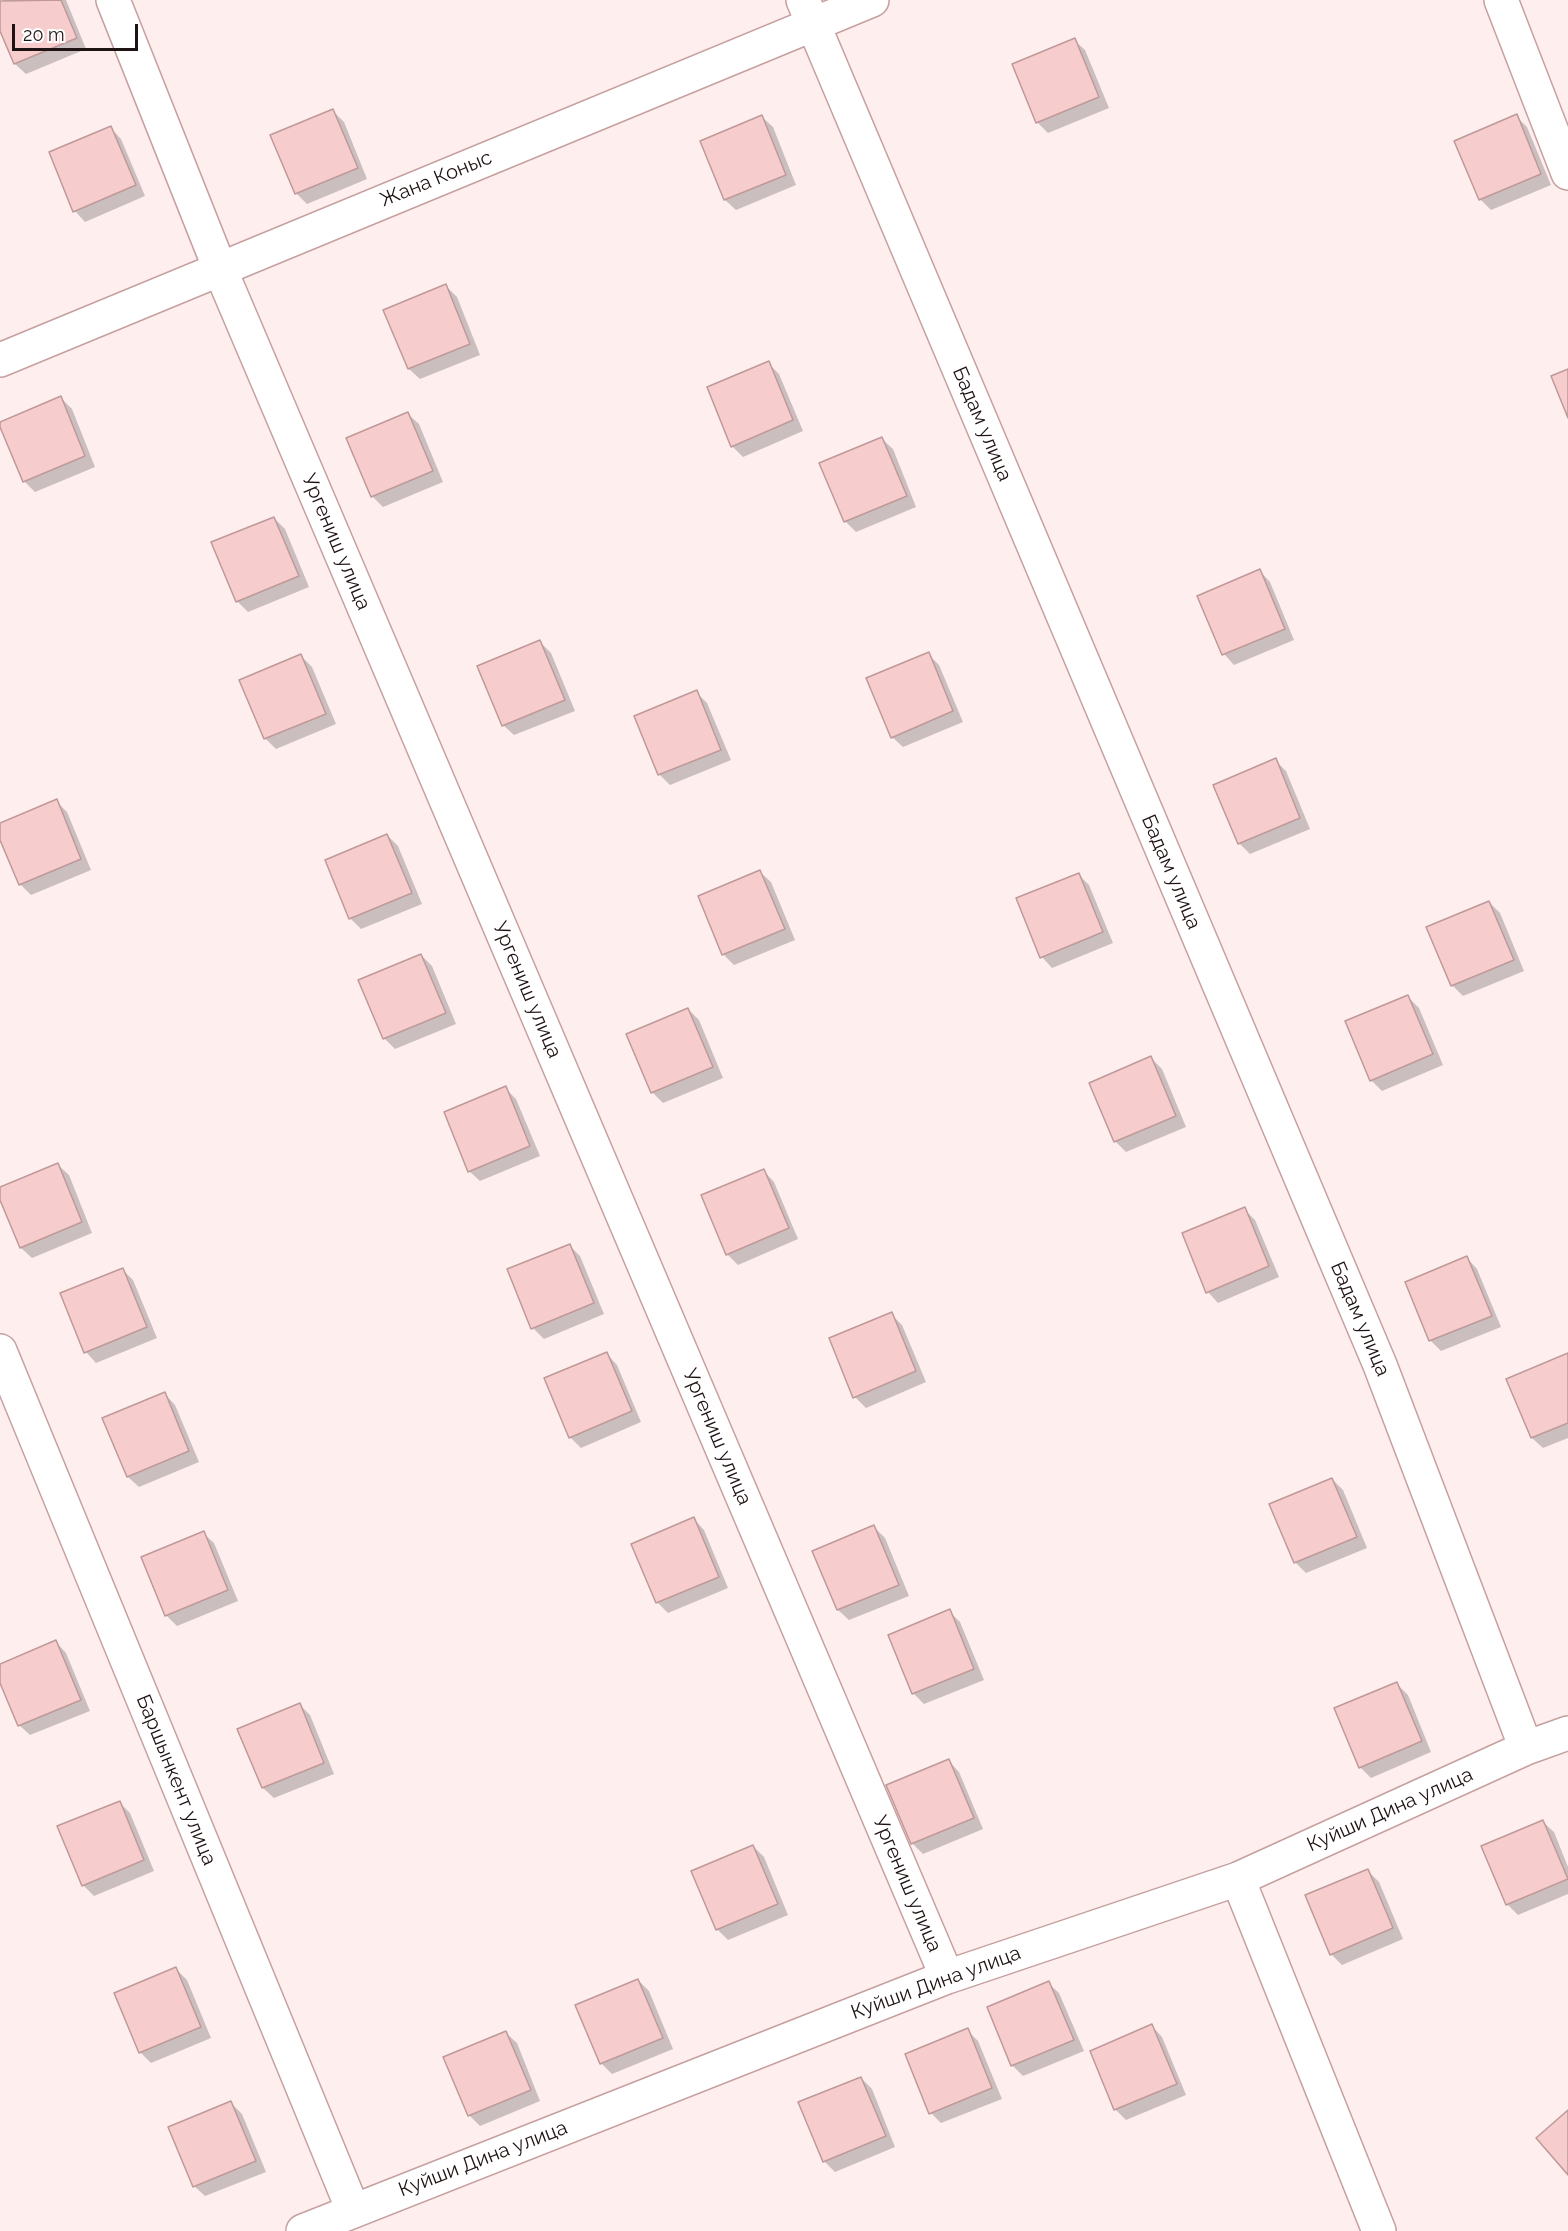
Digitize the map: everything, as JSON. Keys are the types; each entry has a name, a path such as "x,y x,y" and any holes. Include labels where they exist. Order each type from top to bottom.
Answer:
{"street":[{"name":"Ургениш улица","path":"113,0 220,269 947,1977"},
{"name":"Жана Коныс","path":"0,360 220,269 808,12 872,0"},
{"path":"1501,0 1568,173"},
{"name":"Бадам улица","path":"808,12 1380,1365 1526,1748"},
{"name":"Баршынкент улица","path":"0,1351 353,2210"},
{"name":"Куйши Дина улица","path":"303,2231 947,1977 1238,1879 1526,1748 1568,1733"},
{"path":"1238,1879 1379,2231"}],"building":[{"path":"61,0 77,38 14,64 0,31 0,1"},
{"path":"1075,38 1099,97 1036,123 1012,64"},
{"path":"333,109 358,168 295,194 270,135"},
{"path":"1517,114 1541,174 1479,200 1454,141"},
{"path":"762,115 786,175 724,200 700,141"},
{"path":"111,126 136,185 73,212 49,152"},
{"path":"446,284 470,344 408,369 383,310"},
{"path":"769,361 793,420 731,447 707,387"},
{"path":"1568,369 1568,418 1551,376"},
{"path":"61,396 85,456 23,482 0,422"},
{"path":"408,412 433,471 371,497 346,438"},
{"path":"882,437 907,496 844,522 819,463"},
{"path":"274,517 299,576 236,602 211,542"},
{"path":"1260,569 1285,629 1222,655 1197,596"},
{"path":"540,640 565,700 502,726 477,666"},
{"path":"929,652 953,711 891,738 866,678"},
{"path":"301,654 326,714 264,739 239,680"},
{"path":"697,690 721,750 658,775 634,716"},
{"path":"1276,758 1300,818 1238,844 1213,785"},
{"path":"57,799 81,859 19,885 0,840 0,823"},
{"path":"387,834 412,893 349,919 325,860"},
{"path":"760,870 785,929 722,955 698,896"},
{"path":"1079,873 1103,932 1040,958 1016,898"},
{"path":"1489,901 1514,960 1451,986 1426,927"},
{"path":"421,954 446,1013 383,1039 358,980"},
{"path":"1408,995 1433,1054 1370,1081 1345,1021"},
{"path":"688,1008 713,1067 651,1093 626,1034"},
{"path":"1151,1056 1176,1116 1114,1142 1089,1083"},
{"path":"506,1086 530,1146 468,1172 444,1112"},
{"path":"58,1163 82,1222 20,1248 0,1200 0,1187"},
{"path":"764,1169 789,1228 726,1255 701,1195"},
{"path":"1245,1207 1269,1266 1206,1293 1182,1233"},
{"path":"570,1244 594,1303 531,1329 507,1269"},
{"path":"1467,1256 1492,1316 1429,1341 1405,1282"},
{"path":"123,1268 147,1327 84,1353 60,1293"},
{"path":"892,1312 916,1371 853,1398 829,1338"},
{"path":"607,1352 632,1411 569,1438 544,1378"},
{"path":"1568,1353 1568,1423 1531,1438 1506,1379"},
{"path":"165,1392 189,1451 127,1477 102,1418"},
{"path":"1332,1478 1357,1537 1294,1563 1269,1504"},
{"path":"694,1517 719,1577 656,1603 631,1544"},
{"path":"874,1525 899,1585 837,1610 812,1551"},
{"path":"204,1531 228,1590 165,1616 141,1557"},
{"path":"950,1609 974,1669 912,1694 888,1635"},
{"path":"56,1640 81,1700 18,1726 0,1683 0,1664"},
{"path":"1397,1682 1422,1741 1359,1768 1334,1708"},
{"path":"300,1703 324,1763 262,1788 237,1729"},
{"path":"949,1759 974,1818 911,1844 886,1785"},
{"path":"120,1801 144,1860 82,1886 57,1826"},
{"path":"1543,1820 1568,1879 1506,1905 1481,1846"},
{"path":"753,1845 778,1904 716,1930 691,1871"},
{"path":"1368,1869 1393,1928 1330,1955 1305,1895"},
{"path":"176,1967 201,2027 139,2053 114,1993"},
{"path":"638,1979 663,2038 600,2064 575,2005"},
{"path":"1049,1981 1074,2040 1011,2066 987,2007"},
{"path":"1152,2024 1177,2084 1114,2110 1090,2051"},
{"path":"968,2028 992,2088 929,2114 905,2054"},
{"path":"506,2031 531,2090 468,2116 443,2057"},
{"path":"861,2077 886,2136 823,2162 798,2102"},
{"path":"231,2101 256,2161 193,2187 168,2127"},
{"path":"1568,2110 1568,2175 1536,2138"}]}
